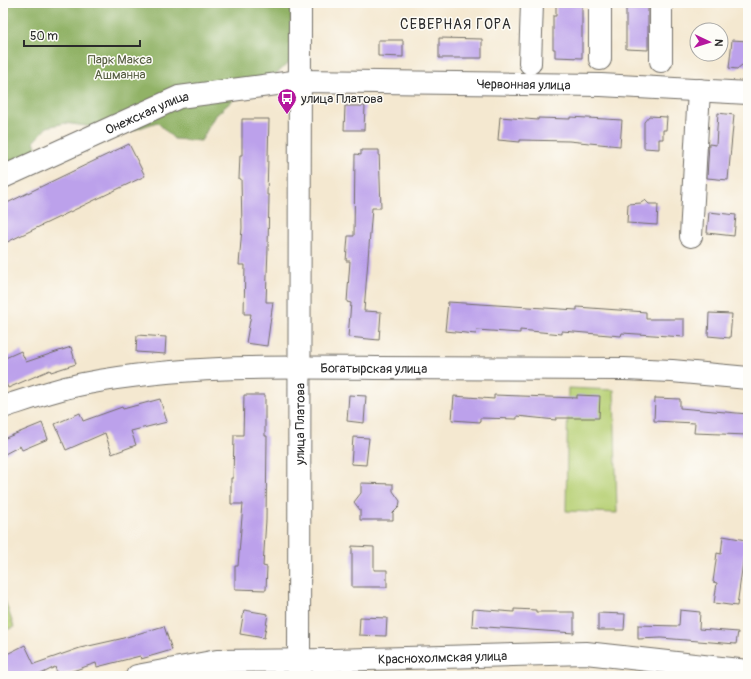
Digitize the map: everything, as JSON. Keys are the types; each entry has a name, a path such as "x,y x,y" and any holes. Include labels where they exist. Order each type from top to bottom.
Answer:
{"street":[{"name":"улица Платова","path":"299,668 300,3"},
{"path":"530,63 532,3"},
{"path":"600,3 600,59"},
{"path":"661,3 661,61"},
{"name":"Червонная улица","path":"300,81 601,85 748,93"},
{"name":"Онежская улица","path":"3,177 179,97 300,81"},
{"path":"691,236 698,90"},
{"name":"Богатырская улица","path":"3,407 46,393 87,383 146,375 214,370 300,367 624,369 672,371 748,378"},
{"name":"Краснохолмская улица","path":"137,676 217,661 299,668 586,653 748,671"}],"green space":[{"name":"Парк Макса Ашманна","path":"3,3 291,3 291,61 276,74 257,78 214,117 201,141 174,139 157,122 128,132 65,123 47,127 34,141 43,167 3,184"},
{"path":"568,388 614,390 617,513 566,511"},
{"path":"3,595 14,627 3,631"}],"building":[{"path":"556,3 582,3 582,58 555,57 555,49 553,49 553,16 556,16"},
{"path":"626,3 648,3 648,50 626,49"},
{"path":"439,38 482,39 482,58 439,58"},
{"path":"378,40 403,40 403,57 378,56"},
{"path":"732,40 748,41 748,66 742,65 737,69 729,68"},
{"path":"345,106 365,106 364,130 344,130"},
{"path":"718,113 734,115 728,180 707,178 709,144 716,145"},
{"path":"649,116 667,117 666,130 663,130 663,139 659,139 659,149 644,148 644,122"},
{"path":"500,117 538,120 538,118 570,119 570,117 622,120 620,146 569,141 520,140 520,142 498,140"},
{"path":"242,119 269,119 267,195 269,195 266,302 273,302 267,346 246,343 251,314 244,314 245,265 239,265 242,228 241,179 239,179 240,155 242,155"},
{"path":"129,144 145,176 3,244 3,205"},
{"path":"361,150 379,150 381,208 372,208 364,311 381,312 379,340 348,337 351,303 347,302 350,261 346,261 348,236 354,236 355,154 361,155"},
{"path":"645,200 649,204 658,204 657,225 627,223 628,204 641,203"},
{"path":"709,212 736,215 734,236 707,233"},
{"path":"448,302 577,310 577,307 646,312 646,319 684,319 684,337 622,333 621,336 562,331 562,334 520,330 520,333 477,330 476,334 445,331"},
{"path":"709,313 732,314 730,338 708,336"},
{"path":"137,335 166,337 165,354 136,352"},
{"path":"71,347 76,364 51,372 50,370 8,388 3,376 3,359 21,351 26,362"},
{"path":"244,395 265,395 265,436 267,436 266,520 263,566 267,567 266,590 235,589 235,566 238,566 243,504 231,504 231,478 233,478 234,435 243,435"},
{"path":"349,395 366,396 364,423 347,421"},
{"path":"494,395 577,398 577,395 600,396 599,418 556,418 556,420 517,416 517,419 480,418 480,422 452,420 454,396 494,399"},
{"path":"655,398 680,399 680,408 748,414 748,435 694,433 695,423 654,421"},
{"path":"160,399 167,422 131,431 136,445 112,454 105,433 66,450 55,424 80,413 83,421 122,407 123,409"},
{"path":"42,423 48,439 22,450 20,446 3,455 3,439"},
{"path":"353,437 369,438 366,465 351,464"},
{"path":"361,483 393,484 393,491 400,501 399,507 393,513 393,520 360,520 360,510 354,502 361,493"},
{"path":"723,536 746,540 737,606 714,603 717,583 713,582 717,553 721,554"},
{"path":"352,546 374,547 374,570 387,570 387,587 352,587"},
{"path":"473,609 514,612 514,609 536,610 536,612 574,612 574,633 472,626"},
{"path":"244,610 268,614 264,638 240,634"},
{"path":"680,610 700,612 699,629 738,632 736,644 661,638 638,639 638,625 679,626"},
{"path":"598,613 625,614 624,630 598,630"},
{"path":"360,617 387,618 386,636 359,635"},
{"path":"164,626 172,650 141,659 140,656 97,667 96,663 58,676 55,667 39,675 40,676 5,676 4,674 8,673 3,662 3,656 25,645 34,664 80,648 120,639"}],"place":[{"name":"улица Платова","path":"287,115"}],"district":[{"name":"СЕВЕРНАЯ ГОРА","path":"456,24"}]}
